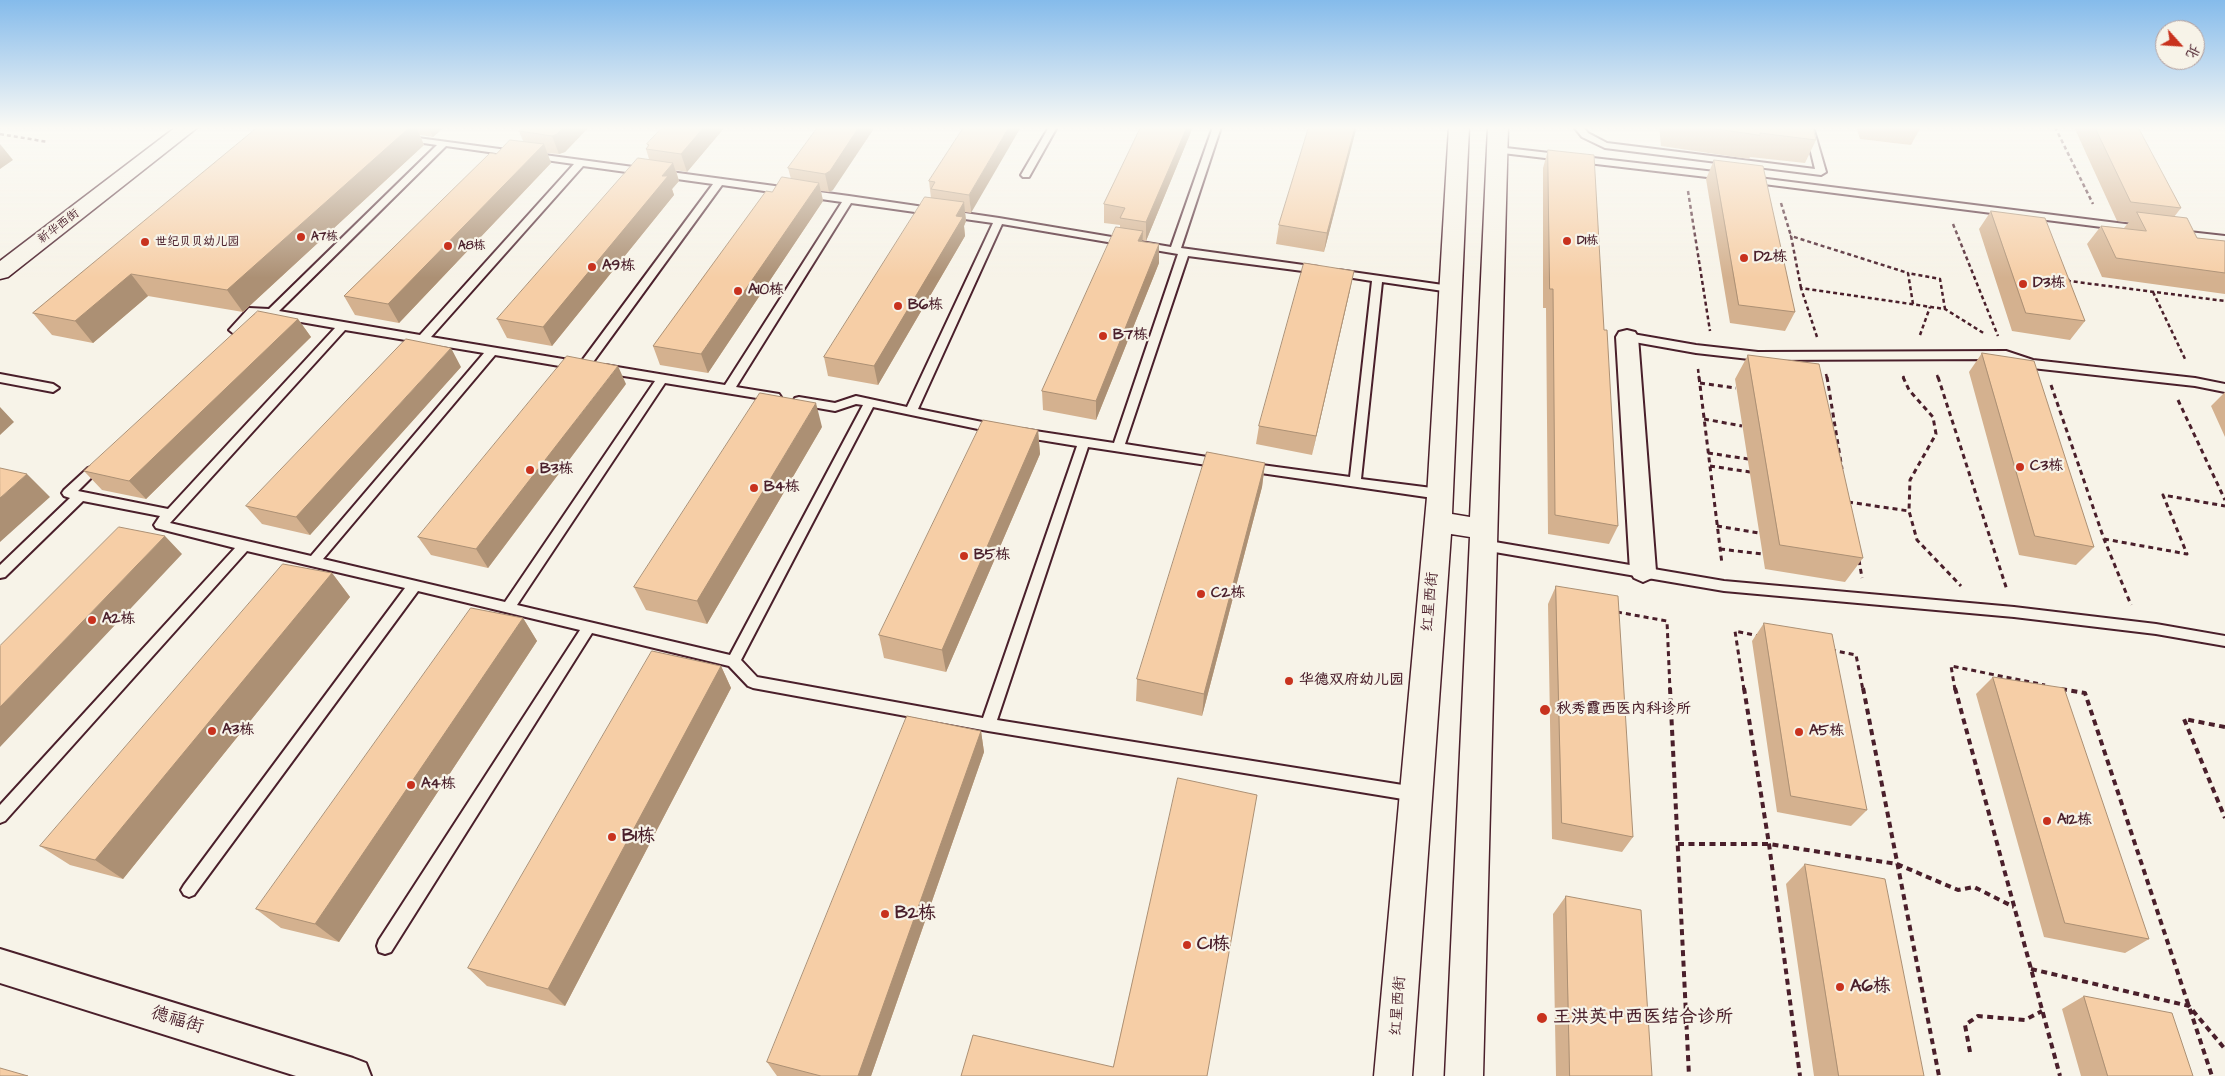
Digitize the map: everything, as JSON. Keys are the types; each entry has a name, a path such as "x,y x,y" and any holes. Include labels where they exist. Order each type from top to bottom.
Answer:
{"main road":[{"name":"新华西街","path":"0,272 123,177"},
{"name":"红星西街","path":"1393,1076 1440,494 1456,177"},
{"path":"1464,1076 1495,177"},
{"path":"1438,522 1483,537"}],"street":[{"path":"1627,337 1643,571"},
{"name":"德福街","path":"0,966 353,1076"}],"lane":[{"path":"271,313 409,177"},
{"path":"423,339 567,177"},
{"path":"692,177 999,221 1179,252 1450,288"},
{"path":"1118,449 1202,177"},
{"path":"1728,177 2148,230"},
{"path":"584,366 720,181"},
{"path":"728,390 849,199"},
{"path":"911,411 999,221"},
{"path":"2166,232 2225,239"},
{"path":"1355,482 1377,278"},
{"path":"234,330 254,310 835,407 856,400 1084,444 1440,494"},
{"path":"342,326 160,525 733,661 753,682 988,725 1415,794"},
{"path":"1627,337 1696,349 1758,356 1931,356 2004,350 2032,364 2195,382 2225,388"},
{"path":"314,561 492,350"},
{"path":"0,378 53,388"},
{"path":"508,608 662,379"},
{"path":"733,661 870,403"},
{"path":"988,725 1084,444"},
{"path":"92,471 68,493 171,514"},
{"path":"0,573 80,496"},
{"path":"1483,537 1522,553 1643,571 1724,586 2014,612 2140,627 2225,641"},
{"path":"0,816 245,545"},
{"path":"189,890 415,585"},
{"path":"384,946 589,627"}],"path":[{"path":"1686,177 1714,351"},
{"path":"2081,177 2104,224"},
{"path":"1775,183 1791,236 1801,288 1823,356 1843,473"},
{"path":"1945,205 2004,350"},
{"path":"1791,236 1908,273 1940,279 1945,309"},
{"path":"1908,273 1914,305"},
{"path":"2066,273 2069,281 2225,301"},
{"path":"1801,288 1945,309 2004,350"},
{"path":"2152,292 2195,382"},
{"path":"1913,356 1930,307"},
{"path":"1696,349 1724,586"},
{"path":"1894,356 1909,390 1933,417 1936,434 1910,480 1909,511 1917,540 1966,591 1973,609"},
{"path":"1931,356 2014,612"},
{"path":"2044,366 2104,539 2140,627"},
{"path":"2168,379 2225,500"},
{"path":"1700,383 1736,388"},
{"path":"1704,419 1742,426"},
{"path":"1708,453 1748,459"},
{"path":"1710,466 1750,472"},
{"path":"1846,493 1850,512"},
{"path":"2104,539 2187,554 2163,496 2225,506"},
{"path":"1848,502 1909,511"},
{"path":"1717,526 1759,533"},
{"path":"1720,549 1762,554"},
{"path":"1857,551 1866,599"},
{"path":"1616,612 1668,621 1689,1076"},
{"path":"1763,636 1735,631 1769,844 1800,1076"},
{"path":"1828,649 1856,655 1939,1076"},
{"path":"2046,686 1951,666 1952,678 2060,1076"},
{"path":"2056,688 2085,694 2212,1076"},
{"path":"2225,727 2184,719 2225,818"},
{"path":"1678,844 1769,844 1897,864 1958,890 1974,887 2014,908"},
{"path":"2031,969 2189,1006 2225,1049"},
{"path":"1970,1052 1965,1025 1978,1016 2026,1020 2042,1011"}],"building":[{"path":"197,177 354,177 227,290 131,274 75,321 33,313"},
{"path":"465,177 512,177 388,304 344,296"},
{"path":"621,177 667,177 543,327 497,319"},
{"path":"782,177 819,183 701,354 653,346 766,191 772,192"},
{"path":"931,177 979,177 969,195 931,189 935,182 929,181"},
{"path":"1117,177 1165,177 1146,222 1120,218 1125,208 1104,204"},
{"path":"1294,177 1342,177 1327,233 1279,225"},
{"path":"1548,177 1595,177 1604,330 1607,330 1618,526 1555,515 1553,289 1550,289"},
{"name":"D2栋","path":"1717,177 1765,177 1795,312 1739,305"},
{"path":"2119,177 2165,177 2181,208 2131,202"},
{"path":"925,197 964,202 956,216 963,217 874,366 824,357"},
{"path":"1991,211 2045,218 2085,321 2026,313"},
{"path":"2137,212 2187,218 2197,238 2225,241 2225,273 2116,258 2101,226 2146,231"},
{"name":"B7栋","path":"1116,227 1143,231 1138,241 1159,244 1096,401 1042,391"},
{"path":"1304,263 1354,271 1316,436 1259,426"},
{"path":"258,311 298,319 129,481 84,471"},
{"path":"406,339 451,348 296,517 246,506"},
{"path":"1982,353 2034,361 2094,547 2035,536"},
{"path":"1748,355 1819,364 1863,558 1780,545"},
{"path":"567,356 618,366 476,549 418,537"},
{"path":"760,393 816,403 697,601 634,587"},
{"name":"B5栋","path":"983,420 1038,430 942,650 879,635"},
{"name":"C2栋","path":"1207,452 1265,463 1204,694 1137,679"},
{"path":"0,468 27,474 0,498"},
{"path":"119,527 165,536 0,707 0,646"},
{"path":"283,564 332,573 95,860 40,846"},
{"path":"1556,586 1618,596 1633,837 1562,823"},
{"path":"471,608 523,618 315,924 256,909"},
{"name":"A5栋","path":"1764,623 1832,634 1867,810 1791,796"},
{"name":"B1栋","path":"652,651 721,666 548,989 468,968"},
{"path":"1993,677 2064,688 2149,939 2065,923"},
{"name":"B2栋","path":"907,716 981,731 858,1076 821,1076 767,1062"},
{"name":"C1栋","path":"1178,778 1257,795 1207,1076 961,1076 973,1035 1113,1067"},
{"name":"A6栋","path":"1805,864 1885,879 1924,1076 1839,1076"},
{"path":"1566,896 1641,910 1652,1076 1570,1076"},
{"path":"2084,996 2172,1013 2193,1076 2108,1076"},
{"path":"0,1068 28,1076 0,1076"}],"place":[{"name":"A7栋","path":"301,237"},
{"name":"D1栋","path":"1567,241"},
{"name":"世纪贝贝幼儿园","path":"145,242"},
{"name":"A8栋","path":"448,246"},
{"name":"D2栋","path":"1744,258"},
{"name":"A9栋","path":"592,267"},
{"name":"D3栋","path":"2023,284"},
{"name":"A10栋","path":"738,291"},
{"name":"B6栋","path":"898,306"},
{"name":"B7栋","path":"1103,336"},
{"name":"C3栋","path":"2020,467"},
{"name":"B3栋","path":"530,470"},
{"name":"B4栋","path":"754,488"},
{"name":"B5栋","path":"964,556"},
{"name":"C2栋","path":"1201,594"},
{"name":"A2栋","path":"92,620"},
{"name":"华德双府幼儿园","path":"1289,681"},
{"name":"秋秀霞西医内科诊所","path":"1545,710"},
{"name":"A3栋","path":"212,731"},
{"name":"A5栋","path":"1799,732"},
{"name":"A4栋","path":"411,785"},
{"name":"A12栋","path":"2047,821"},
{"name":"B1栋","path":"612,837"},
{"name":"B2栋","path":"885,914"},
{"name":"C1栋","path":"1187,945"},
{"name":"A6栋","path":"1840,987"},
{"name":"王洪英中西医结合诊所","path":"1542,1018"}]}
